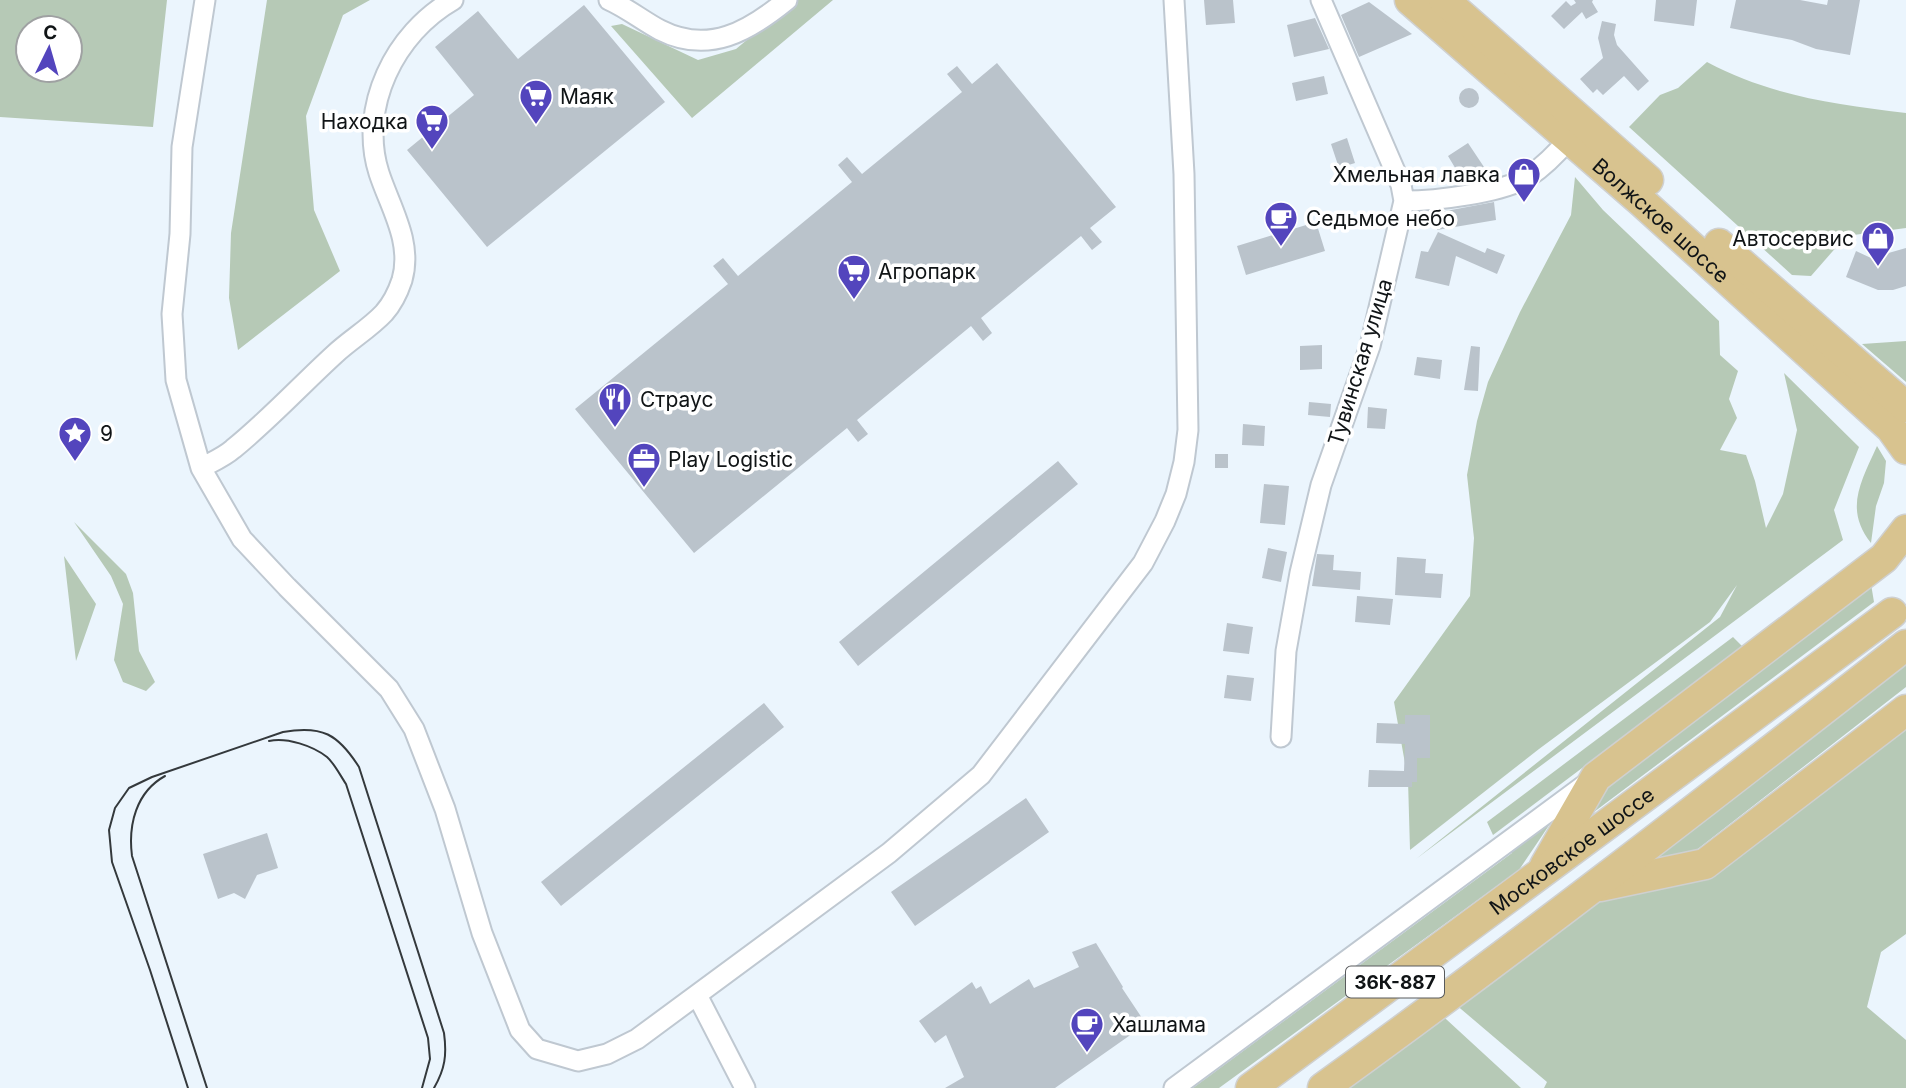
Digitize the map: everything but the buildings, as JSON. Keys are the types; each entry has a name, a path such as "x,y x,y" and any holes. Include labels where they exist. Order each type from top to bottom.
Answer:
{"main road":[{"name":"Волжское шоссе","path":"1410,0 1642,202 1891,428 1906,449"},
{"name":"Волжское шоссе","path":"1444,0 1906,407"},
{"path":"1539,876 1596,777 1884,558 1906,530"},
{"name":"Московское шоссе","path":"1251,1088 1892,613"},
{"name":"Московское шоссе","path":"1323,1088 1448,998 1906,645"},
{"path":"1593,887 1705,864 1906,710"}],"street":[{"path":"205,0 182,146 180,234 172,314 176,380 201,468 243,539 389,689 414,729 445,809 482,933 520,1030 537,1049 578,1061 607,1054 637,1039 889,853 981,775 1143,563 1176,494 1184,462 1189,398 1184,174 1174,0"},
{"path":"201,468 232,450 336,353 383,314 394,298 402,279 405,261 403,240 373,151 375,107 382,83 409,38 427,17 453,0"},
{"path":"609,0 662,31 691,40 721,40 750,28 788,0"},
{"name":"Тувинская улица","path":"1281,737 1286,651 1300,573 1321,485 1370,346 1404,201 1401,185 1321,0"},
{"path":"1404,201 1430,201 1516,183 1531,174 1569,140"},
{"path":"1174,1088 1596,777"},
{"path":"697,995 745,1088"}],"green space":[{"path":"0,0 167,0 153,127 0,117"},
{"path":"267,0 370,0 343,15 306,116 314,210 340,271 238,350 229,298 231,233"},
{"path":"795,0 833,0 692,118 611,26 622,24 698,60 736,49"},
{"path":"1707,62 1731,74 1779,91 1828,102 1906,113 1906,228 1846,236 1811,276 1792,275 1629,127 1660,95 1678,88"},
{"path":"1575,177 1603,210 1719,321 1720,355 1738,371 1729,399 1737,418 1720,450 1746,455 1766,528 1783,494 1797,430 1784,373 1859,447 1834,510 1843,540 1416,859 1720,617 1737,585 1710,622 1539,749 1410,850 1408,780 1394,702 1470,596 1474,538 1467,475 1477,421 1488,382 1520,312 1571,215"},
{"path":"1906,341 1906,382 1862,344"},
{"path":"1877,446 1886,461 1871,543 1858,519 1857,507 1861,484"},
{"path":"74,522 126,574 133,593 139,651 155,682 146,691 123,682 114,660 123,604 111,576"},
{"path":"64,556 96,604 76,661"},
{"path":"1871,584 1874,602 1562,836 1587,792"},
{"path":"1733,637 1743,647 1493,835 1487,822"},
{"path":"1906,663 1906,687 1690,855 1638,868"},
{"path":"1906,710 1906,934 1881,952 1867,1007 1906,1040 1906,1088 1544,1088 1547,1082 1448,998 1593,888 1705,864"},
{"path":"1554,818 1519,870 1219,1088 1193,1088 1512,853 1510,845"},
{"path":"1434,1008 1521,1088 1323,1088"}],"tram line":[{"path":"188,1088 112,862 109,830 115,808 129,788 152,777 283,732 297,730 328,734 344,747 359,767 444,1033 444,1062 434,1088"},
{"path":"269,741 292,741 321,753 332,762 346,784 428,1038 430,1059 422,1088"},
{"path":"165,776 147,791 136,810 131,833 132,856 207,1088"}],"place":[{"name":"Маяк","path":"536,126"},
{"name":"Находка","path":"432,151"},
{"name":"Хмельная лавка","path":"1524,204"},
{"name":"Седьмое небо","path":"1281,248"},
{"name":"Автосервис","path":"1878,268"},
{"name":"Агропарк","path":"854,301"},
{"name":"Страус","path":"615,429"},
{"name":"9","path":"75,463"},
{"name":"Play Logistic","path":"644,489"},
{"name":"Хашлама","path":"1087,1054"}]}
